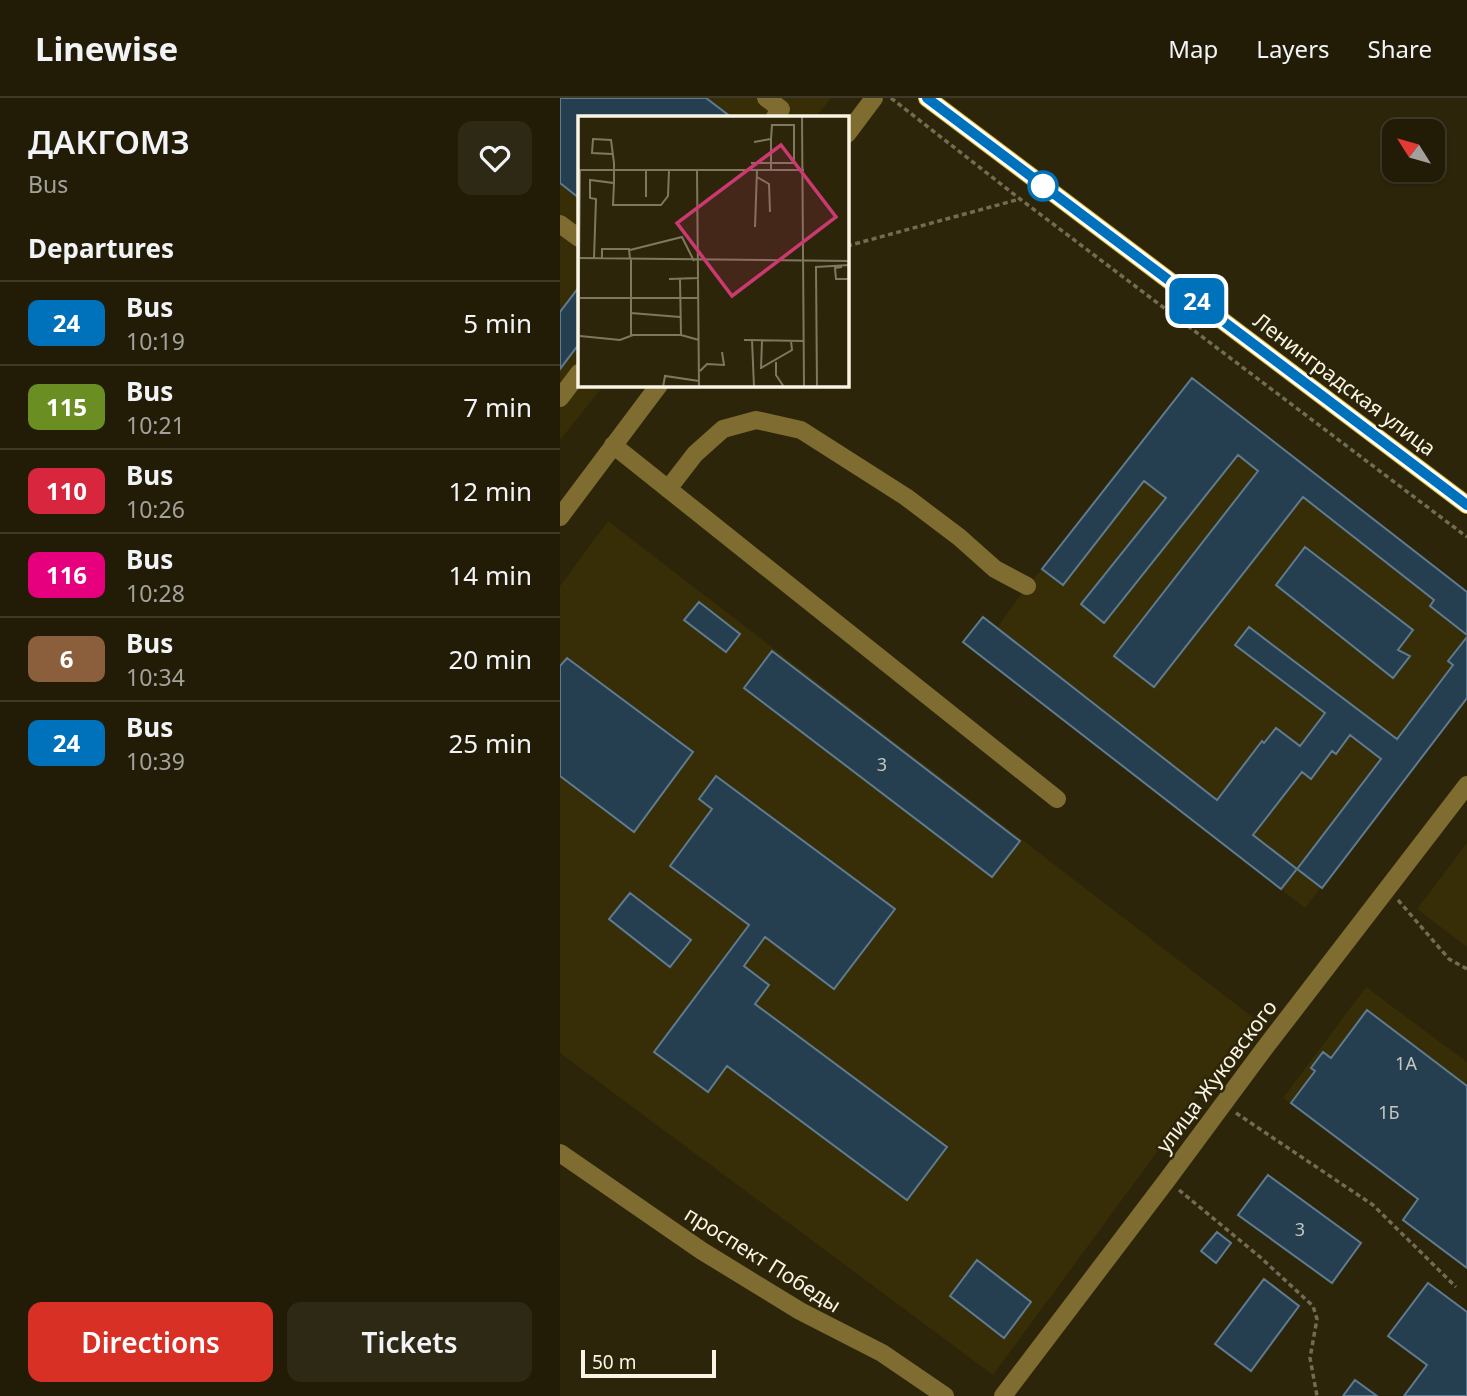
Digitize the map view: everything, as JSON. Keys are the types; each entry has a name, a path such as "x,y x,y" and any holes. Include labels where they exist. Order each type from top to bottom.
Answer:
{"main road":[{"name":"Ленинградская улица","path":"927,98 1467,505"}],"street":[{"path":"766,98 781,109 776,116"},
{"path":"849,131 874,98"},
{"path":"560,224 578,237"},
{"path":"560,398 578,374"},
{"path":"560,517 657,387"},
{"path":"668,489 695,454 723,429 756,420 801,430 906,497 959,537 995,569 1027,586"},
{"path":"613,445 1057,799"},
{"name":"улица Жуковского","path":"1003,1396 1222,1104 1467,785"},
{"name":"проспект Победы","path":"560,1153 702,1251 800,1311 882,1353 946,1396"}],"path":[{"path":"891,98 1020,199 1467,537"},
{"path":"849,245 1020,199"},
{"path":"1388,887 1449,959 1467,969"},
{"path":"1222,1104 1373,1205 1455,1287"},
{"path":"1167,1180 1260,1257 1313,1306 1317,1319 1310,1358 1317,1396"}],"shaded area":[{"path":"560,98 831,98 817,116 578,116 578,387 602,387 560,440"},
{"path":"1192,378 1467,592 1467,698 1305,908 963,642 983,617 997,628 1027,586"},
{"path":"608,521 1255,1019 993,1375 560,1053 560,586"},
{"path":"1467,843 1467,947 1417,909"},
{"path":"1366,987 1467,1062 1467,1233 1283,1098"}],"building":[{"path":"560,98 706,98 730,116 578,116 578,197 560,183"},
{"path":"578,288 578,345 560,369 560,312"},
{"path":"1192,378 1467,592 1467,635 1430,606 1434,600 1303,497 1154,687 1114,656 1258,471 1238,455 1104,623 1081,604 1166,498 1144,481 1063,585 1042,569"},
{"path":"1305,547 1413,630 1398,650 1410,656 1393,678 1276,585"},
{"path":"699,602 740,634 726,652 684,620"},
{"path":"983,617 1217,800 1262,741 1264,743 1276,728 1300,746 1325,713 1235,645 1249,627 1397,739 1453,665 1448,661 1467,637 1467,698 1322,888 1297,869 1281,889 963,642","holes":["1350,735 1381,759 1297,869 1253,835 1302,772 1311,779 1332,751 1336,754"]},
{"path":"772,651 1020,841 992,877 744,688"},
{"path":"567,658 693,752 634,832 560,776 560,666"},
{"path":"716,776 895,909 834,989 765,937 744,966 769,985 755,1004 947,1147 907,1200 727,1066 708,1092 654,1052 749,925 670,866 712,809 699,799"},
{"path":"630,893 691,940 670,967 609,919"},
{"path":"1367,1010 1467,1086 1467,1268 1403,1220 1418,1199 1291,1103 1315,1071 1311,1068 1323,1052 1331,1058"},
{"path":"1268,1175 1361,1243 1332,1283 1238,1215"},
{"path":"1217,1232 1231,1243 1216,1263 1201,1251"},
{"path":"977,1260 1031,1302 1004,1338 950,1296"},
{"path":"1264,1279 1299,1306 1251,1371 1215,1344"},
{"path":"1428,1283 1467,1312 1467,1396 1404,1396 1427,1365 1388,1336"},
{"path":"1355,1380 1377,1396 1343,1396"}],"bus line":[{"name":"24","path":"927,98 1467,505"}]}
